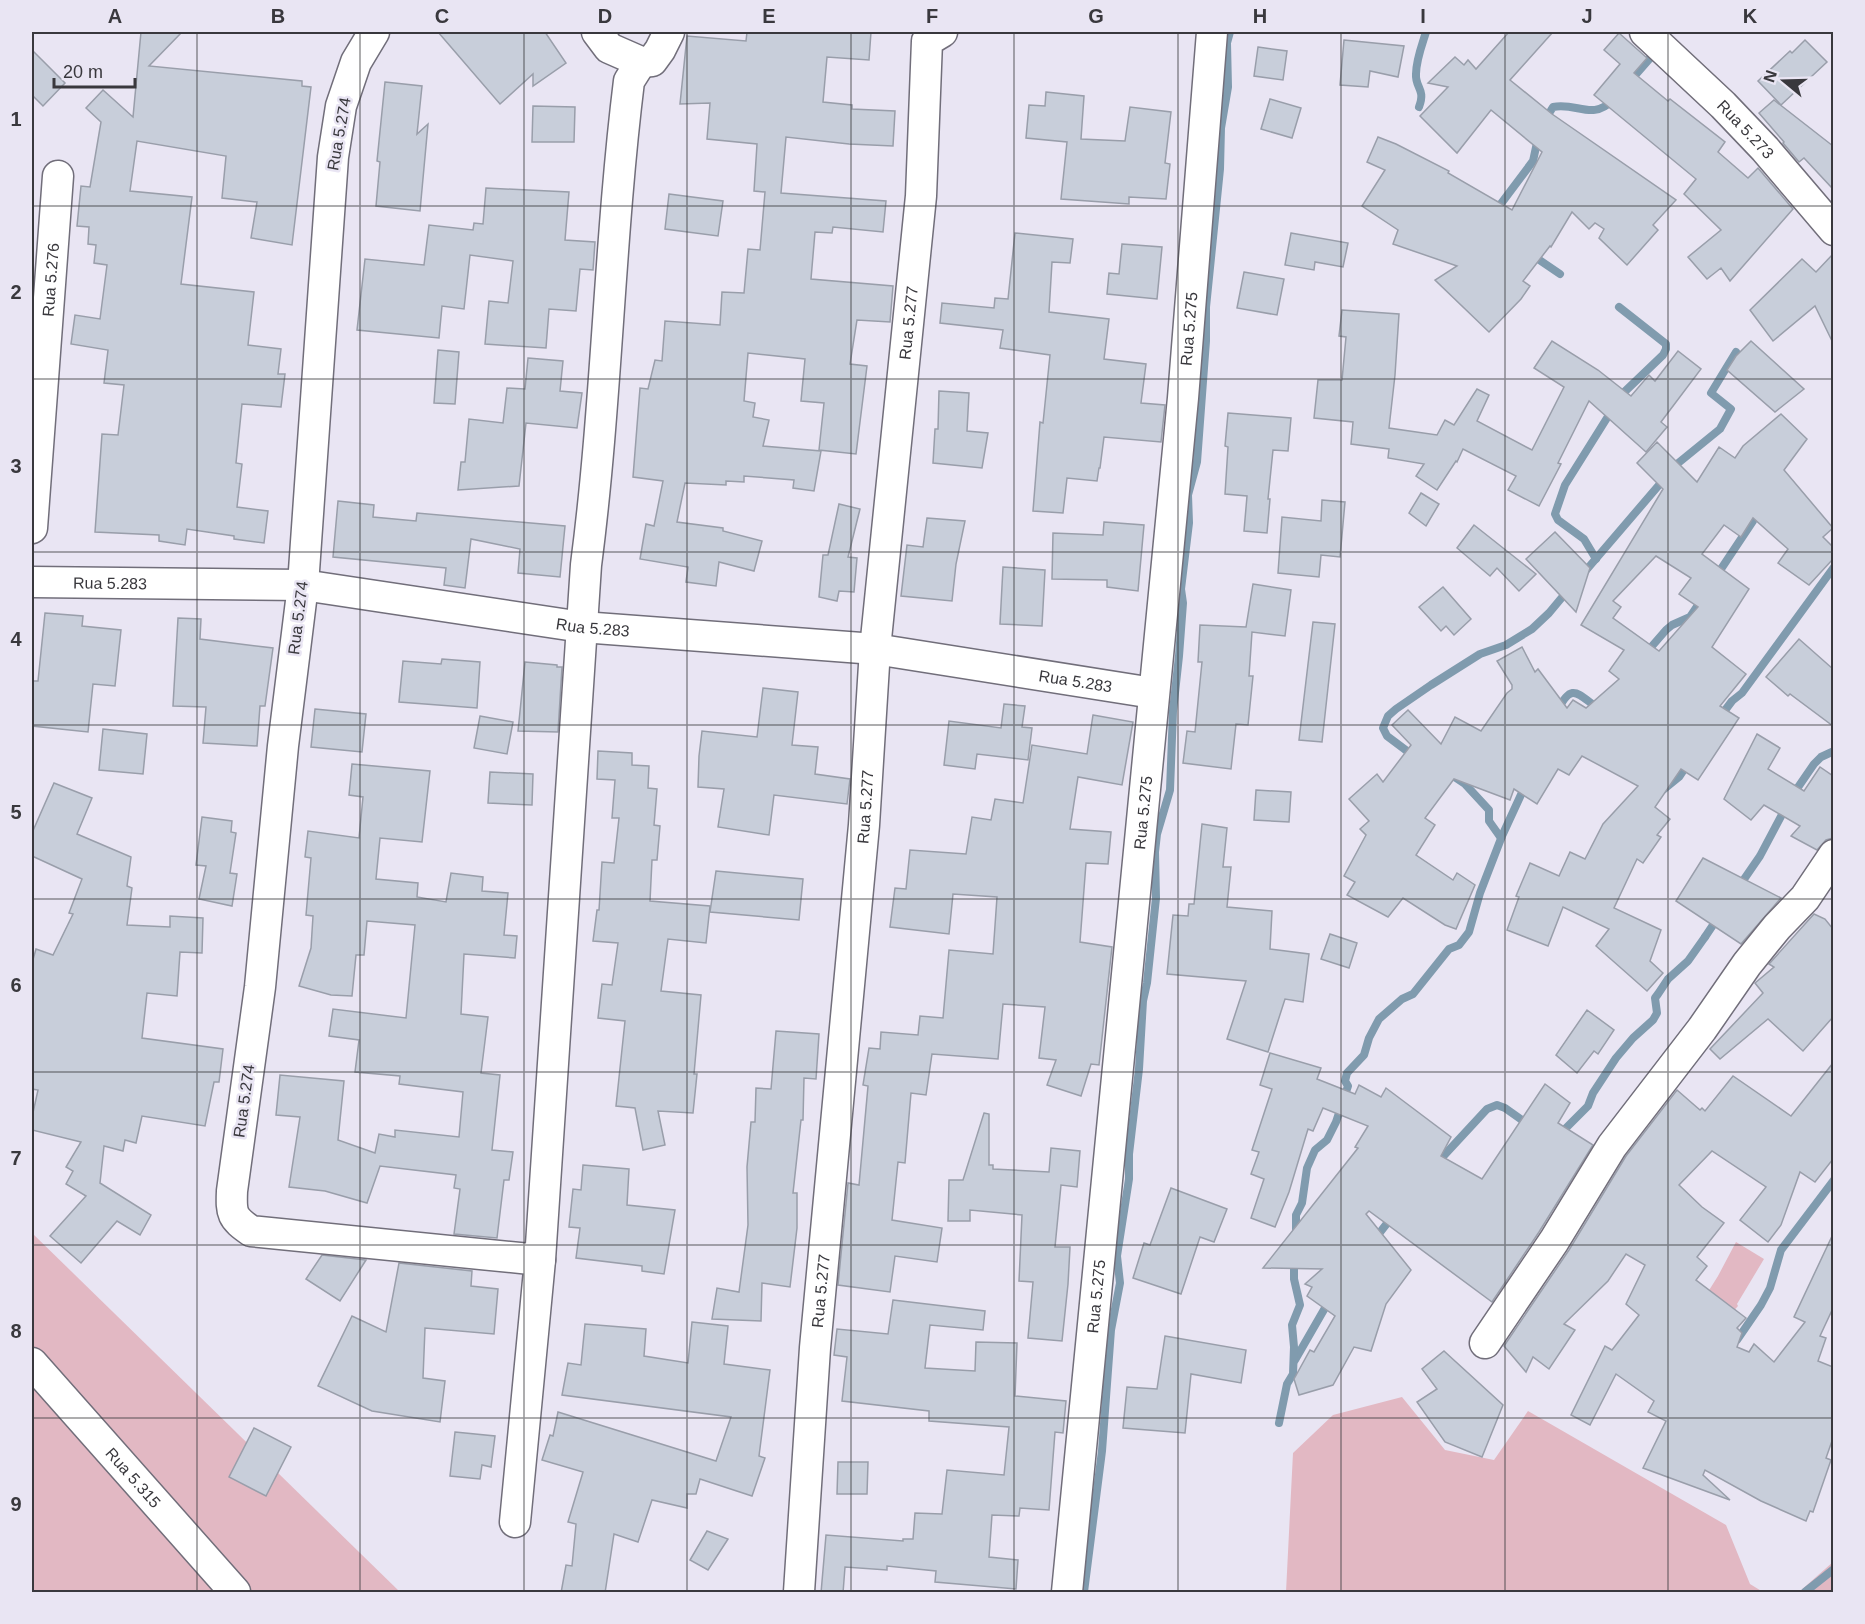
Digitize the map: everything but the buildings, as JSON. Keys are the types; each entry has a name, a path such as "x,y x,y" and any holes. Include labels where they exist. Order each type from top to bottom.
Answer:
{"street":[{"name":"Rua 5.274","path":"374,32 357,62 341,106 333,157 303,585 283,746 260,987 231,1210 237,1221 251,1231 540,1260"},
{"path":"597,32 609,48 641,62 652,61 669,32"},
{"name":"Rua 5.277","path":"799,1593 814,1348 864,825 875,649 921,196 927,41 942,32"},
{"name":"Rua 5.275","path":"1067,1593 1184,386 1212,32"},
{"name":"Rua 5.273","path":"1647,34 1723,105 1765,149 1833,230"},
{"path":"515,1522 540,1260 586,565 596,494 607,322 626,103 629,81 641,62"},
{"name":"Rua 5.276","path":"32,528 58,176"},
{"name":"Rua 5.283","path":"32,582 303,585 582,627 875,649 1153,693"},
{"path":"1485,1344 1554,1241 1612,1146 1702,1029 1747,964 1804,898 1833,855"},
{"name":"Rua 5.315","path":"32,1363 235,1593"}],"shaded area":[{"path":"32,1233 400,1592 32,1592"},
{"path":"1736,1242 1764,1259 1737,1304 1738,1306 1720,1326 1696,1311"},
{"path":"1402,1397 1445,1450 1494,1460 1528,1411 1726,1525 1750,1584 1763,1592 1286,1592 1293,1453 1333,1415"},
{"path":"1833,1562 1833,1592 1799,1592"}],"waterway":[{"path":"1084,1592 1102,1451 1111,1330 1120,1283 1117,1256 1129,1179 1129,1154 1139,1069 1143,1001 1156,898 1155,852 1157,834 1170,790 1173,711 1183,603 1181,589 1189,523 1188,495 1197,462 1206,341 1206,307 1220,169 1221,128 1228,87 1227,43 1230,32"},
{"path":"1419,107 1421,92 1416,79 1416,69 1426,32"},
{"path":"1630,81 1651,57"},
{"path":"1545,120 1553,107 1591,110 1605,106 1613,100"},
{"path":"1494,213 1533,161 1538,138"},
{"path":"1532,255 1560,274"},
{"path":"1618,398 1663,355 1666,349 1666,344 1619,307"},
{"path":"1582,575 1677,464 1720,429 1731,409 1711,393 1736,352"},
{"path":"1596,559 1584,539 1558,520 1555,514 1565,485 1612,410"},
{"path":"1715,578 1753,521"},
{"path":"1720,717 1732,701 1742,693 1834,567"},
{"path":"1415,757 1387,736 1383,728 1388,716 1480,654 1506,645 1532,629 1569,589"},
{"path":"1646,653 1672,625 1690,617 1702,599"},
{"path":"1557,712 1562,702 1571,693 1580,695 1599,709"},
{"path":"1792,796 1814,764 1821,757 1834,751"},
{"path":"1663,790 1679,777 1689,762"},
{"path":"1453,776 1465,784 1489,810 1489,821 1501,838"},
{"path":"1296,1238 1296,1215 1302,1203 1307,1168 1315,1150 1327,1140 1336,1122 1348,1086 1345,1081 1347,1073 1364,1055 1369,1038 1379,1019 1402,999 1413,994 1449,949 1459,945 1469,932 1480,893 1502,836 1525,786"},
{"path":"1738,888 1760,856 1786,807"},
{"path":"1705,937 1719,916"},
{"path":"1558,1136 1588,1106 1593,1093 1616,1058 1653,1020 1657,1013 1655,998 1668,979 1688,961 1705,937"},
{"path":"1437,1163 1487,1109 1497,1105 1505,1108 1529,1125"},
{"path":"1737,1340 1770,1288 1781,1250 1834,1180"},
{"path":"1374,1240 1392,1217"},
{"path":"1279,1423 1287,1384 1293,1374 1292,1325 1300,1305 1294,1279 1294,1260"},
{"path":"1295,1360 1329,1301"},
{"path":"1805,1592 1834,1569"}]}
